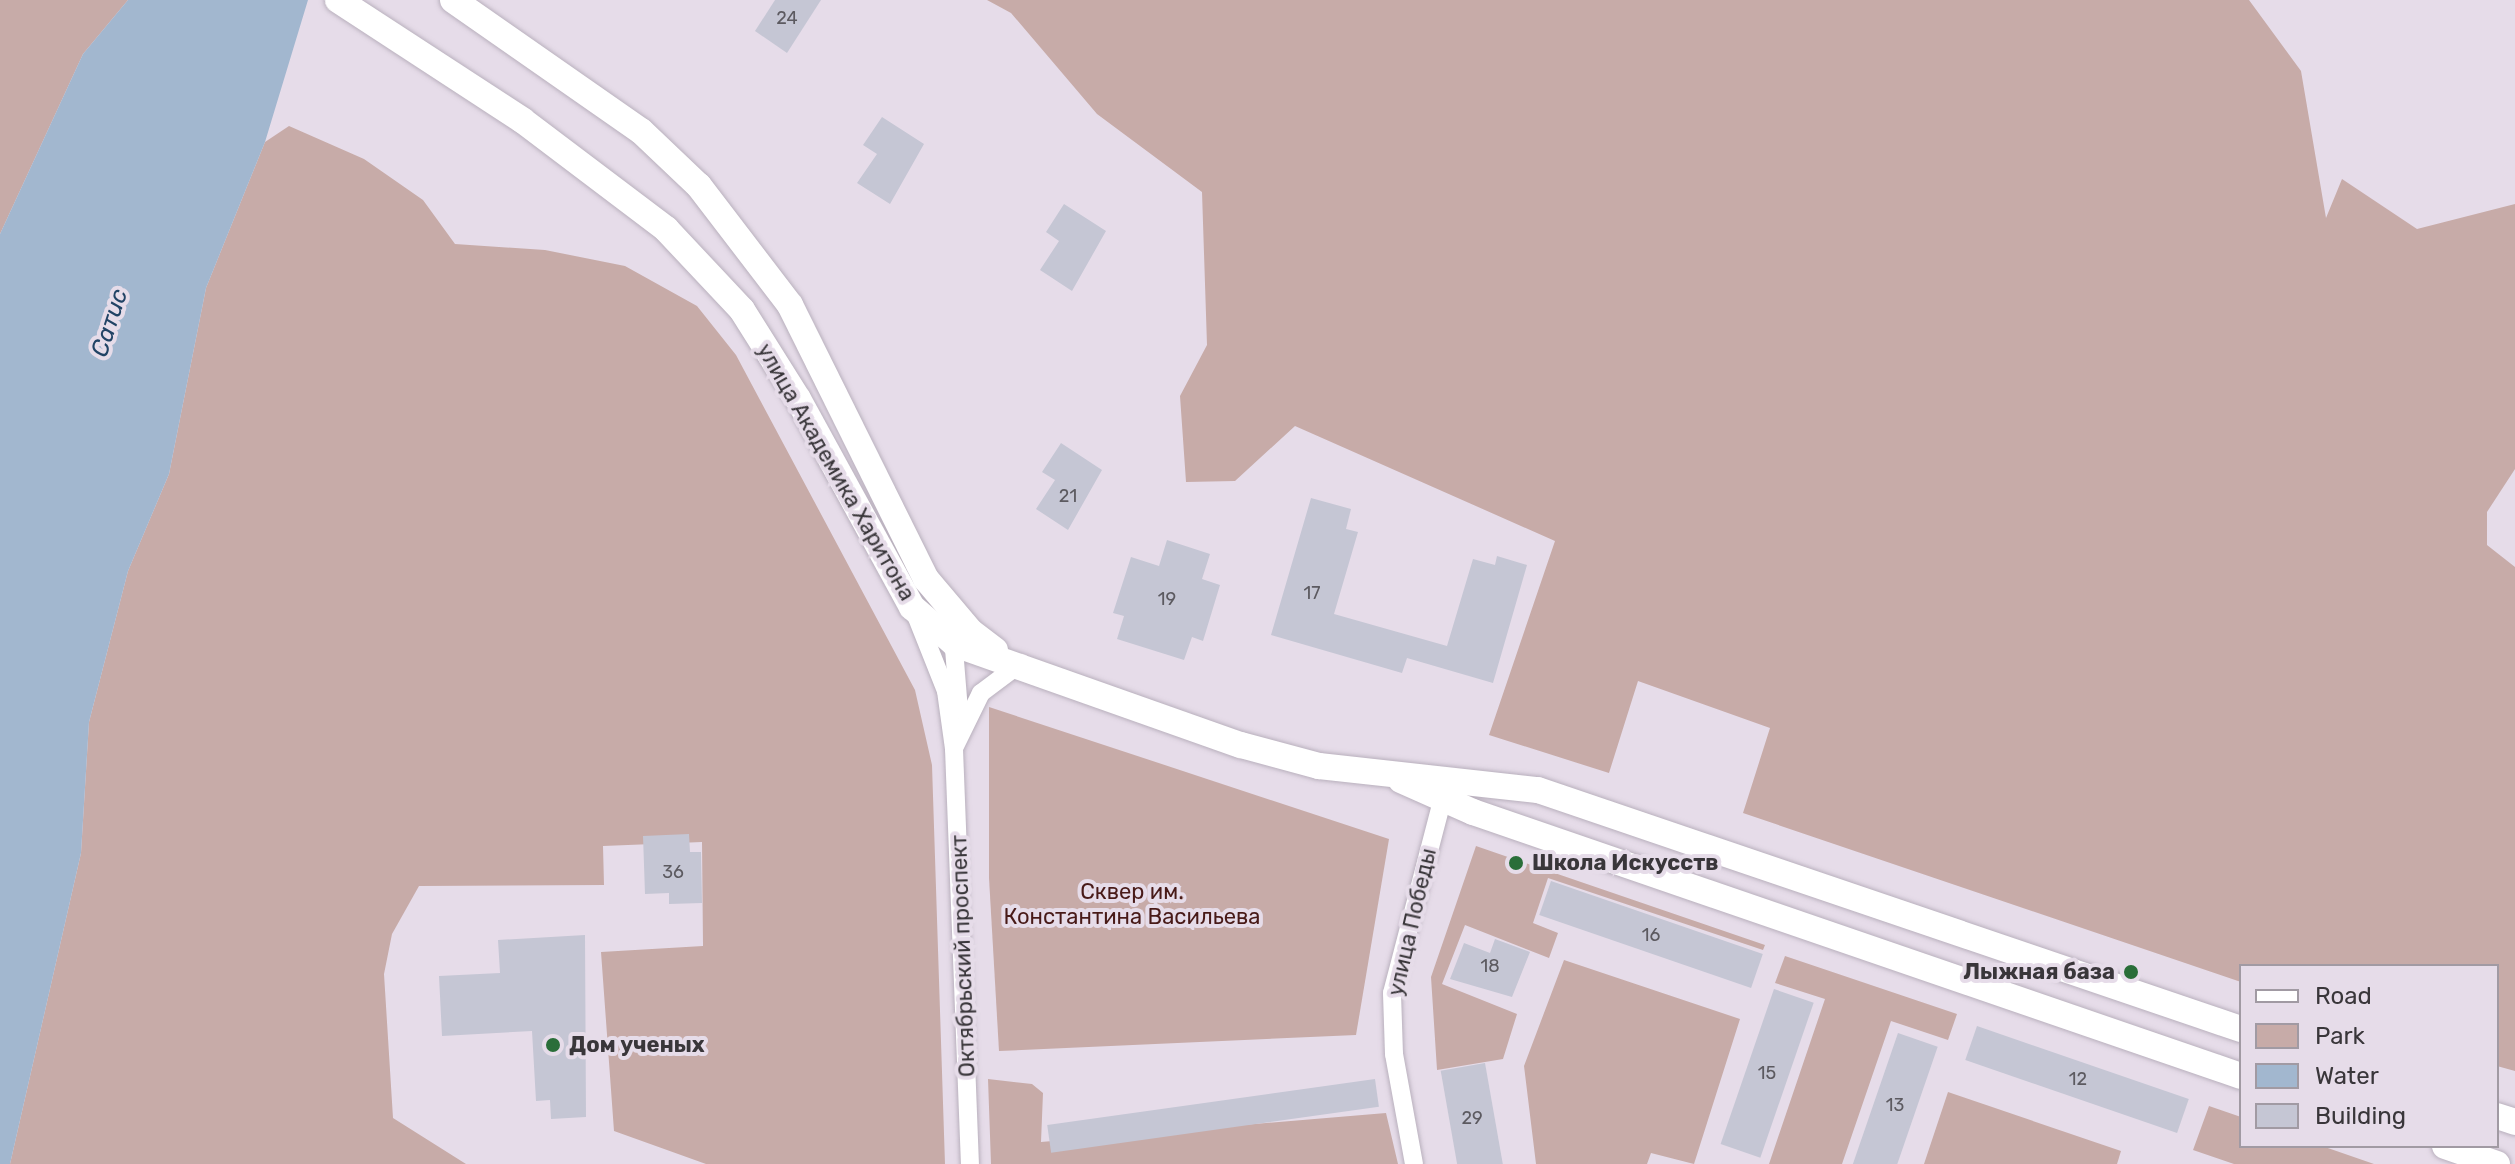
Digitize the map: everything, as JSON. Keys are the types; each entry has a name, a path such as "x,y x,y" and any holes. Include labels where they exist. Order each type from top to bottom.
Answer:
{"main road":[{"name":"улица Академика Харитона","path":"338,0 572,155 677,241 742,310 912,607 955,644 1015,661 1241,745 1444,789 2239,1075"},
{"name":"улица Академика Харитона","path":"453,0 641,131 699,186 790,305 926,579 944,604 1015,661"},
{"name":"улица Академика Харитона","path":"1444,789 1538,790 1621,815 2239,1028"},
{"path":"2451,1148 2497,1164"}],"street":[{"name":"Октябрьский проспект","path":"944,604 955,644 954,749 970,1164"},
{"name":"Октябрьский проспект","path":"912,607 934,648 954,749"},
{"name":"Октябрьский проспект","path":"954,749 981,693 1015,661"},
{"name":"улица Победы","path":"1414,1164 1394,1054 1392,993 1444,789"}],"green space":[{"path":"0,0 128,0 83,54 0,234"},
{"path":"987,0 2249,0 2301,71 2326,218 2342,179 2417,229 2515,204 2515,469 2487,512 2487,545 2515,567 2515,1071 2499,1067 2499,964 2239,964 2239,981 1743,813 1770,728 1638,681 1609,773 1489,735 1555,541 1295,426 1235,481 1186,482 1180,396 1207,345 1202,192 1097,114 1011,13"},
{"path":"289,126 364,159 423,200 455,244 545,250 625,266 697,306 736,355 915,690 932,765 945,1164 706,1164 614,1131 601,952 703,946 702,842 603,846 604,885 419,886 392,934 384,974 393,1118 466,1164 10,1164 81,853 89,722 128,571 169,474 206,288 265,142"},
{"name":"Сквер им. Константина Васильева","path":"989,707 1389,839 1356,1035 999,1051 989,878"},
{"path":"1476,846 1765,945 1763,950 1548,878 1533,923 1558,933 1549,958 1465,925 1442,984 1517,1014 1503,1059 1437,1070 1431,977"},
{"path":"1785,956 1957,1014 1948,1040 1891,1021 1842,1164 1769,1164 1825,999 1775,983"},
{"path":"1564,960 1740,1019 1694,1164 1651,1153 1647,1164 1536,1164 1524,1066"},
{"path":"988,1079 1032,1084 1043,1093 1041,1142 1386,1113 1398,1164 991,1164"},
{"path":"1948,1092 2121,1151 2117,1164 1924,1164"},
{"path":"2209,1106 2239,1116 2239,1148 2328,1148 2374,1164 2234,1164 2193,1150"}],"water":[{"name":"Сатис","path":"128,0 308,0 265,142 206,288 169,474 128,571 89,722 81,853 10,1164 0,1164 0,234 83,54"}],"building":[{"path":"775,0 821,0 787,53 755,31"},
{"path":"882,117 924,144 890,204 857,183 877,154 863,145"},
{"path":"1064,204 1106,231 1072,291 1040,270 1059,241 1046,232"},
{"path":"1061,443 1102,470 1068,530 1036,509 1055,480 1042,472"},
{"path":"1311,498 1351,509 1346,529 1358,532 1334,614 1447,646 1473,559 1495,565 1497,556 1527,565 1493,683 1407,658 1402,673 1271,635"},
{"path":"1167,540 1210,554 1202,579 1220,585 1203,641 1192,637 1184,660 1117,639 1124,616 1113,613 1131,557 1159,566"},
{"path":"689,834 690,852 701,852 702,903 669,904 669,893 645,894 643,836"},
{"path":"1551,881 1763,954 1751,988 1539,915"},
{"path":"585,935 586,1117 551,1119 550,1100 536,1101 532,1031 442,1036 439,976 500,973 498,940"},
{"path":"1495,939 1530,952 1512,997 1450,979 1464,943 1490,953"},
{"path":"1774,989 1814,1003 1760,1158 1721,1144"},
{"path":"1977,1026 2189,1099 2177,1133 1965,1060"},
{"path":"1898,1033 1938,1047 1897,1164 1853,1164"},
{"path":"1485,1063 1503,1164 1457,1164 1441,1071"},
{"path":"1375,1079 1379,1107 1051,1153 1047,1125"}],"place":[{"name":"Школа Искусств","path":"1516,863"},
{"name":"Лыжная база","path":"2131,972"},
{"name":"Дом ученых","path":"553,1045"}]}
